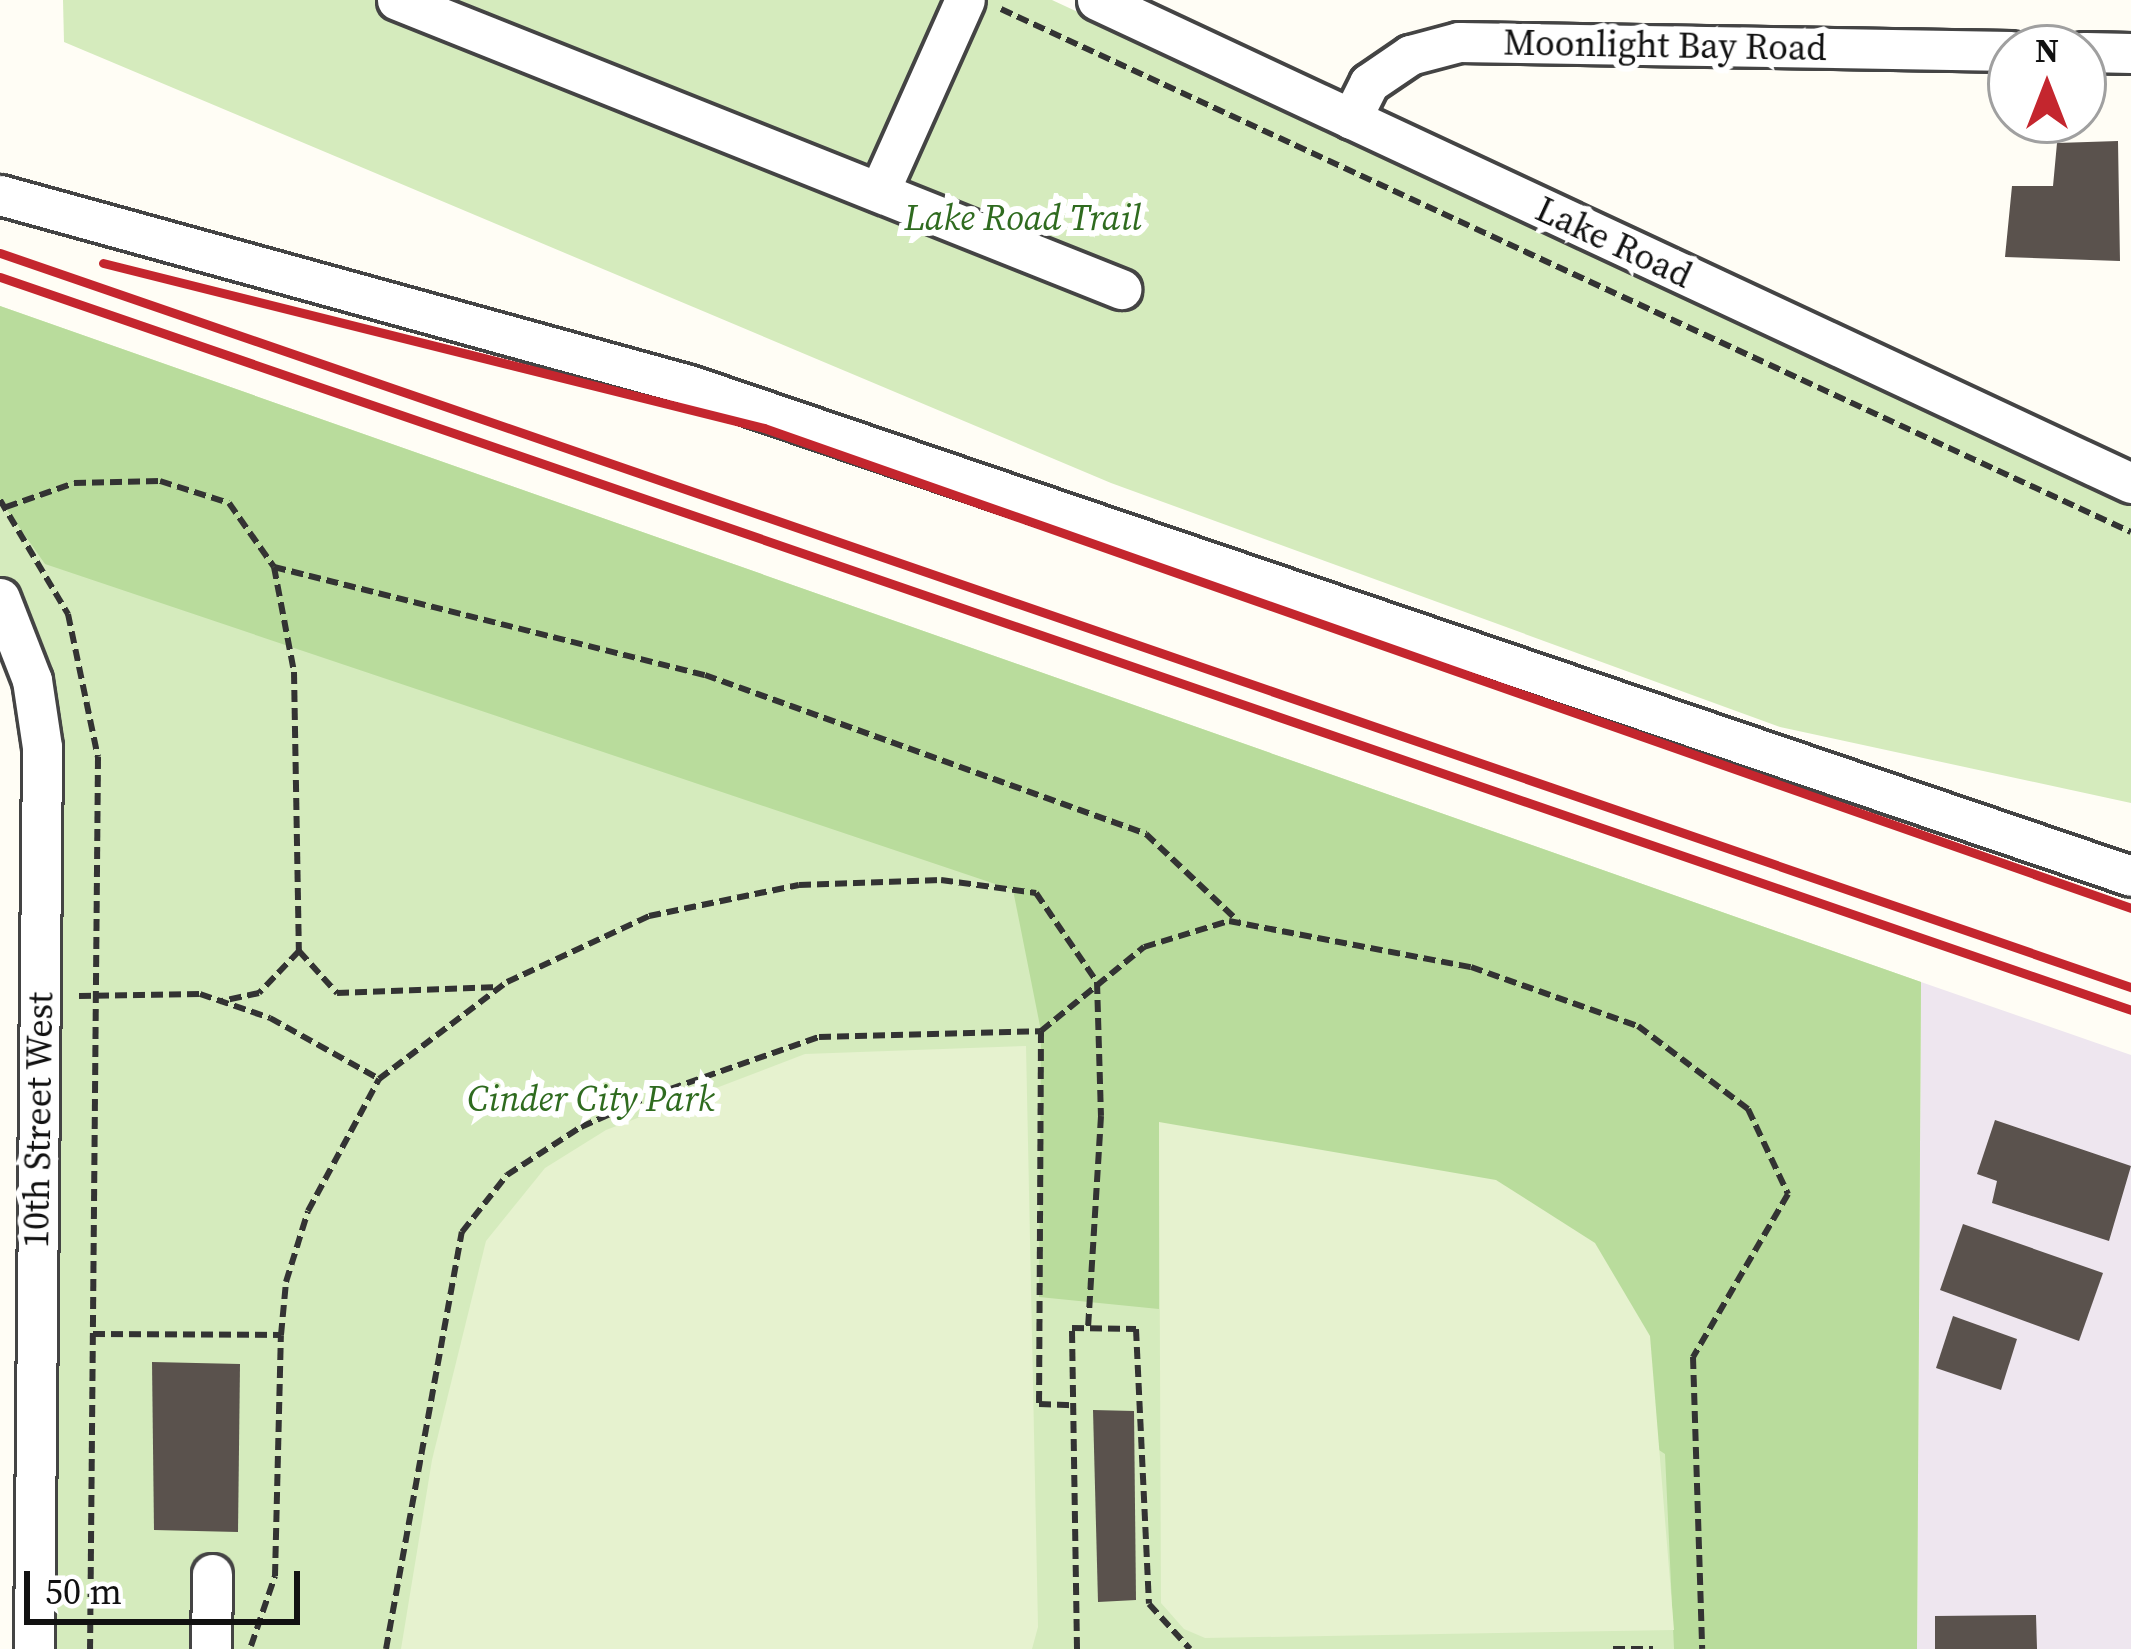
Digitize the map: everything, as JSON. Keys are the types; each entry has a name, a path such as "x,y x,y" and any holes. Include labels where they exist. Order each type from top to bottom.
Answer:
{"street":[{"path":"397,0 1121,289"},
{"path":"879,192 965,0"},
{"name":"Lake Road","path":"1096,0 2131,483"},
{"name":"Moonlight Bay Road","path":"1351,119 1369,83 1410,55 1460,42 1987,51"},
{"path":"0,196 689,385 2131,876"},
{"name":"10th Street West","path":"0,598 39,715 18,1291 34,1649"},
{"path":"211,1649 212,1574"}],"path":[{"path":"982,0 2131,532"},
{"path":"90,1649 94,715 68,614 3,503 74,483 160,481 229,503 274,567 294,672 299,951 337,993 500,987"},
{"path":"274,567 705,675 1146,834 1239,922"},
{"path":"251,1649 275,1576 281,1336 286,1282 308,1211 380,1079 500,987 649,916 799,885 941,880 1036,893 1097,982 1101,1116 1088,1328"},
{"path":"386,1649 462,1232 507,1175 581,1127 653,1095 819,1037 1042,1031 1144,947 1239,922 1471,967 1638,1026 1748,1109 1788,1194 1693,1358 1702,1649"},
{"path":"26,1016 96,994 220,1001 259,993 299,951"},
{"path":"220,1001 270,1018 380,1079"},
{"path":"1042,1031 1039,1404 1073,1405"},
{"path":"1077,1649 1072,1328 1136,1329 1149,1604 1190,1649"},
{"path":"93,1334 281,1336"},
{"path":"1613,1649 1653,1649"}],"shaded area":[{"path":"1921,982 2131,1055 2131,1649 1917,1649"}],"green space":[{"name":"Lake Road Trail","path":"63,0 1052,0 2131,501 2131,803 1780,727 1111,483 64,42"},
{"name":"Cinder City Park","path":"0,306 1921,982 1917,1649 34,1649 42,747 0,601"},
{"path":"0,306 1921,982 1917,1649 1674,1649 1665,1454 1159,1123 1159,1309 1039,1297 1041,1031 1013,890 45,564 0,500"},
{"path":"1026,1046 1038,1627 1032,1649 401,1649 432,1460 486,1241 545,1168 606,1130 805,1054"},
{"path":"1159,1122 1496,1180 1595,1243 1650,1336 1674,1630 1205,1638 1184,1629 1161,1603"}],"building":[{"path":"2118,141 2120,261 2005,257 2012,186 2053,186 2057,144"},
{"path":"1995,1120 2131,1166 2109,1241 1992,1203 1997,1181 1977,1174"},
{"path":"1963,1224 2103,1273 2079,1341 1940,1290"},
{"path":"1953,1316 2017,1339 2001,1390 1936,1368"},
{"path":"152,1362 240,1364 238,1532 154,1530"},
{"path":"1093,1410 1134,1411 1136,1600 1098,1602"},
{"path":"2036,1615 2037,1649 1935,1649 1935,1616"}],"railway":[{"path":"0,253 2131,987"},
{"path":"103,263 764,428 2131,908"},
{"path":"0,277 2131,1010"}]}
